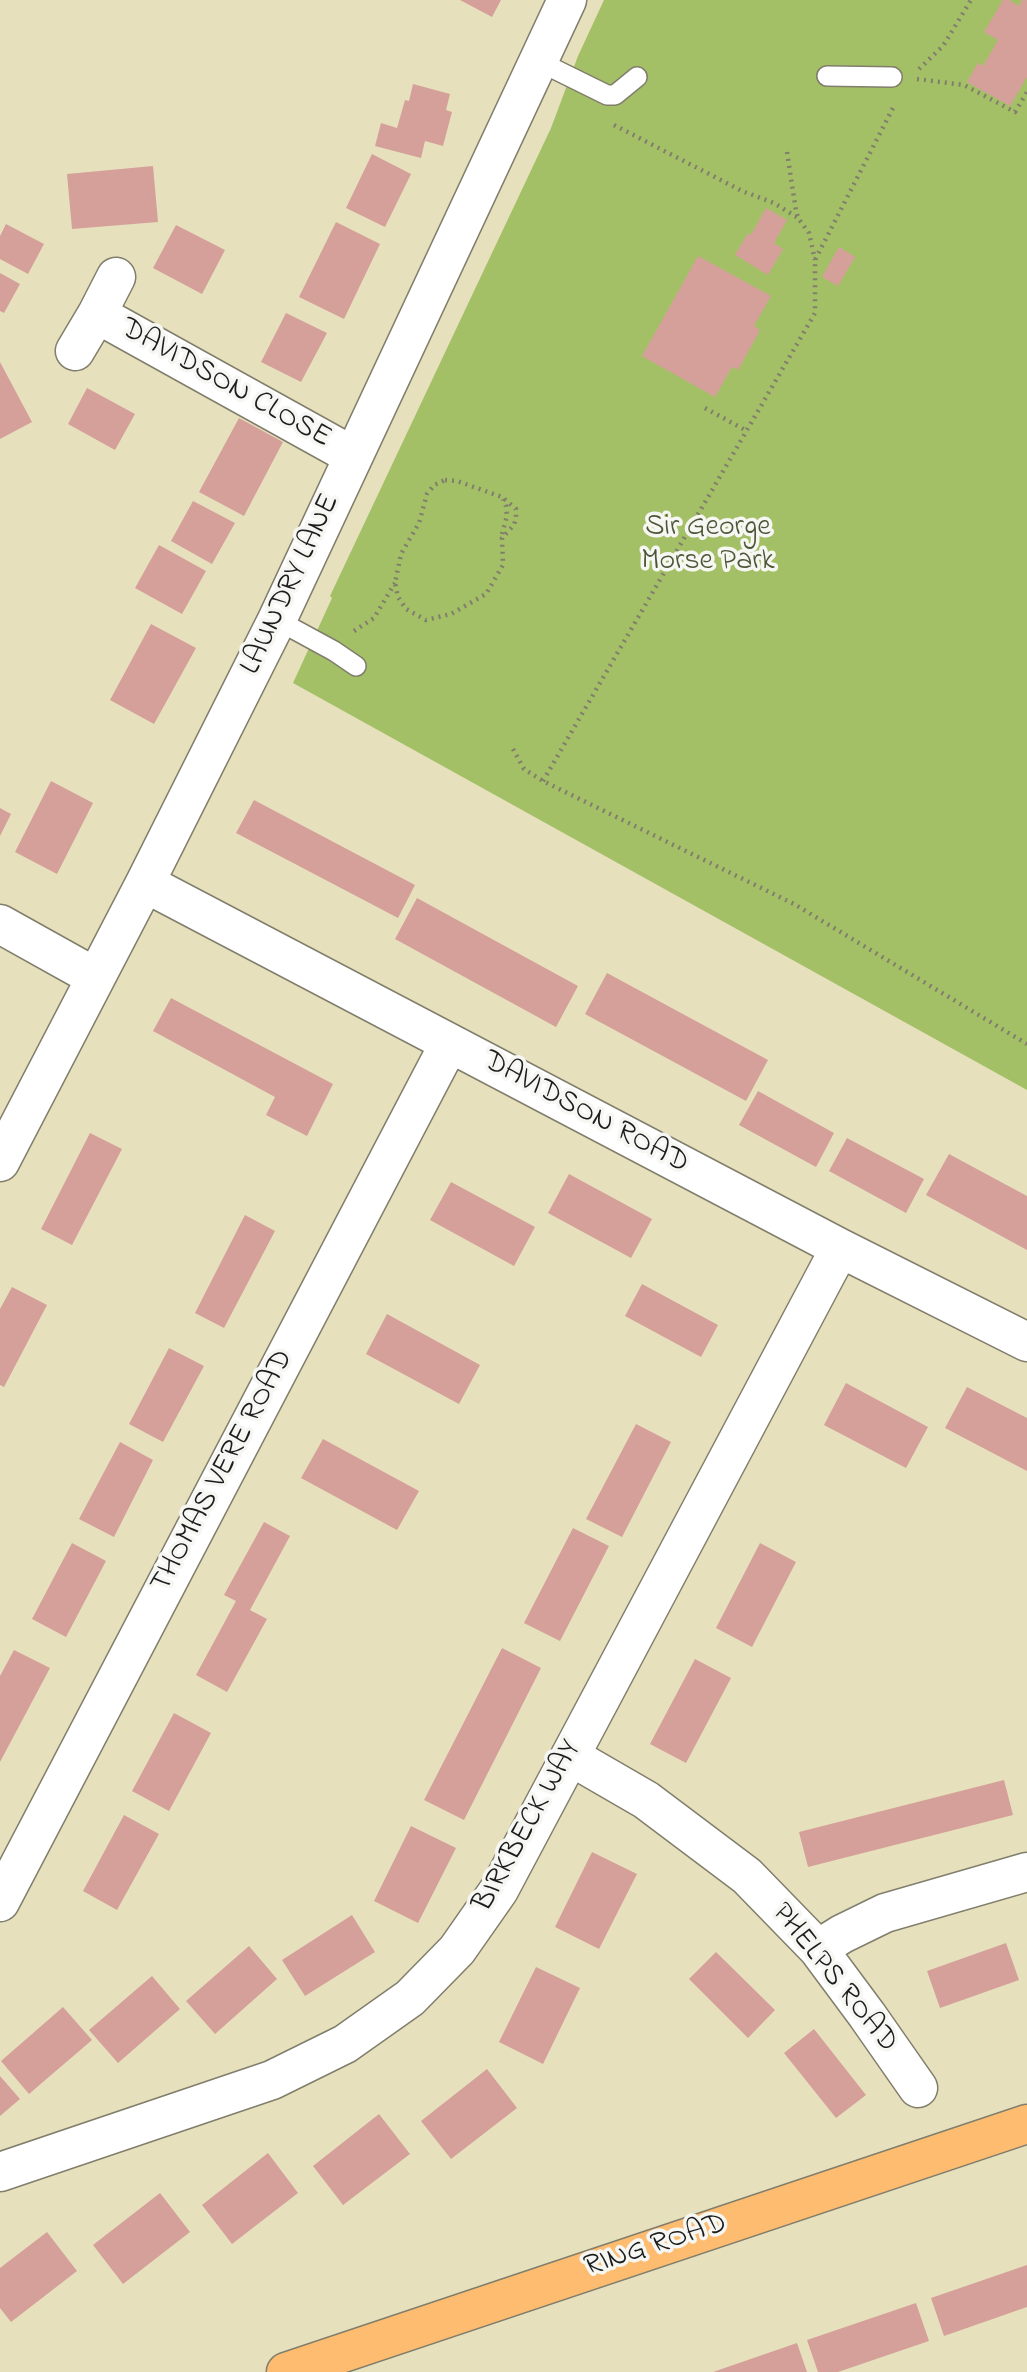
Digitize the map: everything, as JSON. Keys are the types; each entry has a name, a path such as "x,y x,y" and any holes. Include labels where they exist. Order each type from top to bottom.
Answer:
{"highway":[{"name":"RING ROAD","path":"286,2372 1027,2124"}],"street":[{"name":"LAUNDRY LANE","path":"0,1162 145,883 277,620 567,0"},
{"name":"DAVIDSON CLOSE","path":"75,351 116,277"},
{"name":"DAVIDSON CLOSE","path":"97,314 353,456"},
{"name":"DAVIDSON ROAD","path":"145,883 840,1248 1027,1342"},
{"path":"0,925 95,977"},
{"name":"THOMAS VERE ROAD","path":"0,1902 449,1044"},
{"name":"BIRKBECK WAY","path":"0,2172 272,2080 345,2044 410,1998 457,1950 499,1890 840,1248"},
{"name":"PHELPS ROAD","path":"570,1756 646,1800 747,1876 818,1949 918,2088"},
{"path":"818,1949 885,1913 1027,1872"}],"lane":[{"path":"538,61 607,95 615,95 637,77"},
{"path":"827,76 900,77"},
{"path":"277,620 356,666"}],"path":[{"path":"900,77 943,46 971,0"},
{"path":"900,77 964,85 1015,112 1027,92"},
{"path":"815,260 896,103"},
{"path":"544,781 815,313 815,260 809,233 798,218 774,203 742,191 605,121"},
{"path":"787,152 798,218"},
{"path":"705,408 747,431"},
{"path":"334,651 344,638 374,618 395,583 401,554 419,523 427,494 434,485 445,480 457,481 502,497 516,509 516,518 514,526 502,538"},
{"path":"395,583 398,597 406,609 426,620 451,614 486,594 503,565 502,538 507,516 502,497"},
{"path":"513,749 524,769 544,781 794,904 1027,1044"}],"green space":[{"name":"Sir George Morse Park","path":"604,0 1027,0 1027,1090 293,683 332,598 330,596 551,128 578,56"}],"building":[{"path":"460,0 501,0 492,17"},
{"path":"1003,0 1009,0 1019,6 1022,0 1027,0 1027,77 1010,106 967,82 978,63 983,66 998,40 984,32"},
{"path":"413,84 450,94 446,110 452,112 443,146 425,141 421,158 375,146 381,123 397,128"},
{"path":"372,154 411,174 385,227 346,208"},
{"path":"153,166 158,222 72,229 67,174"},
{"path":"766,208 787,220 774,243 783,249 768,275 735,255 748,233 751,235"},
{"path":"336,222 380,244 344,319 299,297"},
{"path":"6,224 44,244 28,274 0,259 0,236"},
{"path":"176,225 225,250 202,294 153,268"},
{"path":"839,247 855,257 838,286 822,277"},
{"path":"698,256 771,296 754,326 760,330 738,370 732,367 715,397 642,356"},
{"path":"0,273 20,284 4,313 0,311"},
{"path":"286,313 327,333 301,382 261,362"},
{"path":"0,362 32,422 0,439"},
{"path":"87,388 135,414 115,450 68,424"},
{"path":"239,418 283,442 244,516 199,492"},
{"path":"193,501 235,523 212,564 171,541"},
{"path":"159,545 206,571 182,614 135,588"},
{"path":"151,624 196,648 154,724 110,700"},
{"path":"51,781 93,803 57,874 15,852"},
{"path":"254,800 415,885 398,918 236,833"},
{"path":"0,808 11,814 0,836"},
{"path":"417,898 578,986 556,1027 395,939"},
{"path":"607,973 768,1060 746,1101 585,1014"},
{"path":"171,998 333,1084 307,1136 266,1115 275,1097 153,1031"},
{"path":"758,1091 834,1133 816,1167 739,1125"},
{"path":"90,1133 122,1149 72,1245 41,1229"},
{"path":"847,1138 924,1179 906,1213 829,1171"},
{"path":"949,1154 1027,1196 1027,1250 926,1195"},
{"path":"569,1174 652,1219 631,1258 548,1213"},
{"path":"451,1182 535,1227 514,1266 430,1220"},
{"path":"245,1215 275,1231 224,1328 195,1313"},
{"path":"642,1284 718,1325 701,1357 625,1316"},
{"path":"12,1287 47,1305 4,1387 0,1385 0,1309"},
{"path":"387,1314 480,1365 459,1404 366,1354"},
{"path":"169,1348 204,1366 163,1442 129,1424"},
{"path":"846,1383 928,1427 906,1468 824,1425"},
{"path":"967,1387 1027,1418 1027,1471 945,1428"},
{"path":"636,1424 671,1442 622,1537 586,1519"},
{"path":"323,1439 419,1491 397,1530 301,1478"},
{"path":"120,1442 153,1460 114,1537 79,1519"},
{"path":"264,1522 290,1536 250,1610 267,1619 227,1692 196,1675 236,1601 224,1595"},
{"path":"573,1528 609,1546 560,1641 524,1623"},
{"path":"72,1543 106,1561 66,1637 32,1619"},
{"path":"760,1543 796,1562 752,1647 716,1628"},
{"path":"502,1648 541,1668 464,1820 424,1800"},
{"path":"14,1650 50,1668 0,1762 0,1676"},
{"path":"695,1659 731,1678 686,1763 650,1744"},
{"path":"174,1713 211,1733 169,1811 132,1791"},
{"path":"1004,1780 1013,1815 808,1867 799,1832"},
{"path":"124,1815 159,1834 117,1910 83,1891"},
{"path":"411,1826 456,1848 418,1923 374,1901"},
{"path":"592,1852 637,1874 599,1949 555,1927"},
{"path":"352,1915 375,1952 305,1996 282,1960"},
{"path":"1006,1943 1019,1980 940,2008 927,1971"},
{"path":"249,1946 277,1979 215,2034 186,2001"},
{"path":"716,1952 775,2010 748,2038 689,1979"},
{"path":"536,1967 580,1988 543,2064 499,2042"},
{"path":"152,1976 180,2009 118,2063 89,2030"},
{"path":"63,2007 92,2040 29,2094 1,2061"},
{"path":"814,2029 866,2095 836,2118 784,2053"},
{"path":"487,2069 517,2108 451,2159 421,2121"},
{"path":"0,2076 20,2099 0,2116"},
{"path":"379,2114 410,2154 343,2205 313,2166"},
{"path":"268,2153 298,2193 232,2244 202,2205"},
{"path":"160,2193 190,2232 123,2284 93,2245"},
{"path":"47,2232 77,2271 11,2322 0,2308 0,2268"},
{"path":"1027,2265 1027,2307 944,2336 931,2298"},
{"path":"916,2303 929,2341 838,2372 818,2372 807,2340"},
{"path":"797,2343 807,2372 713,2372"}]}
